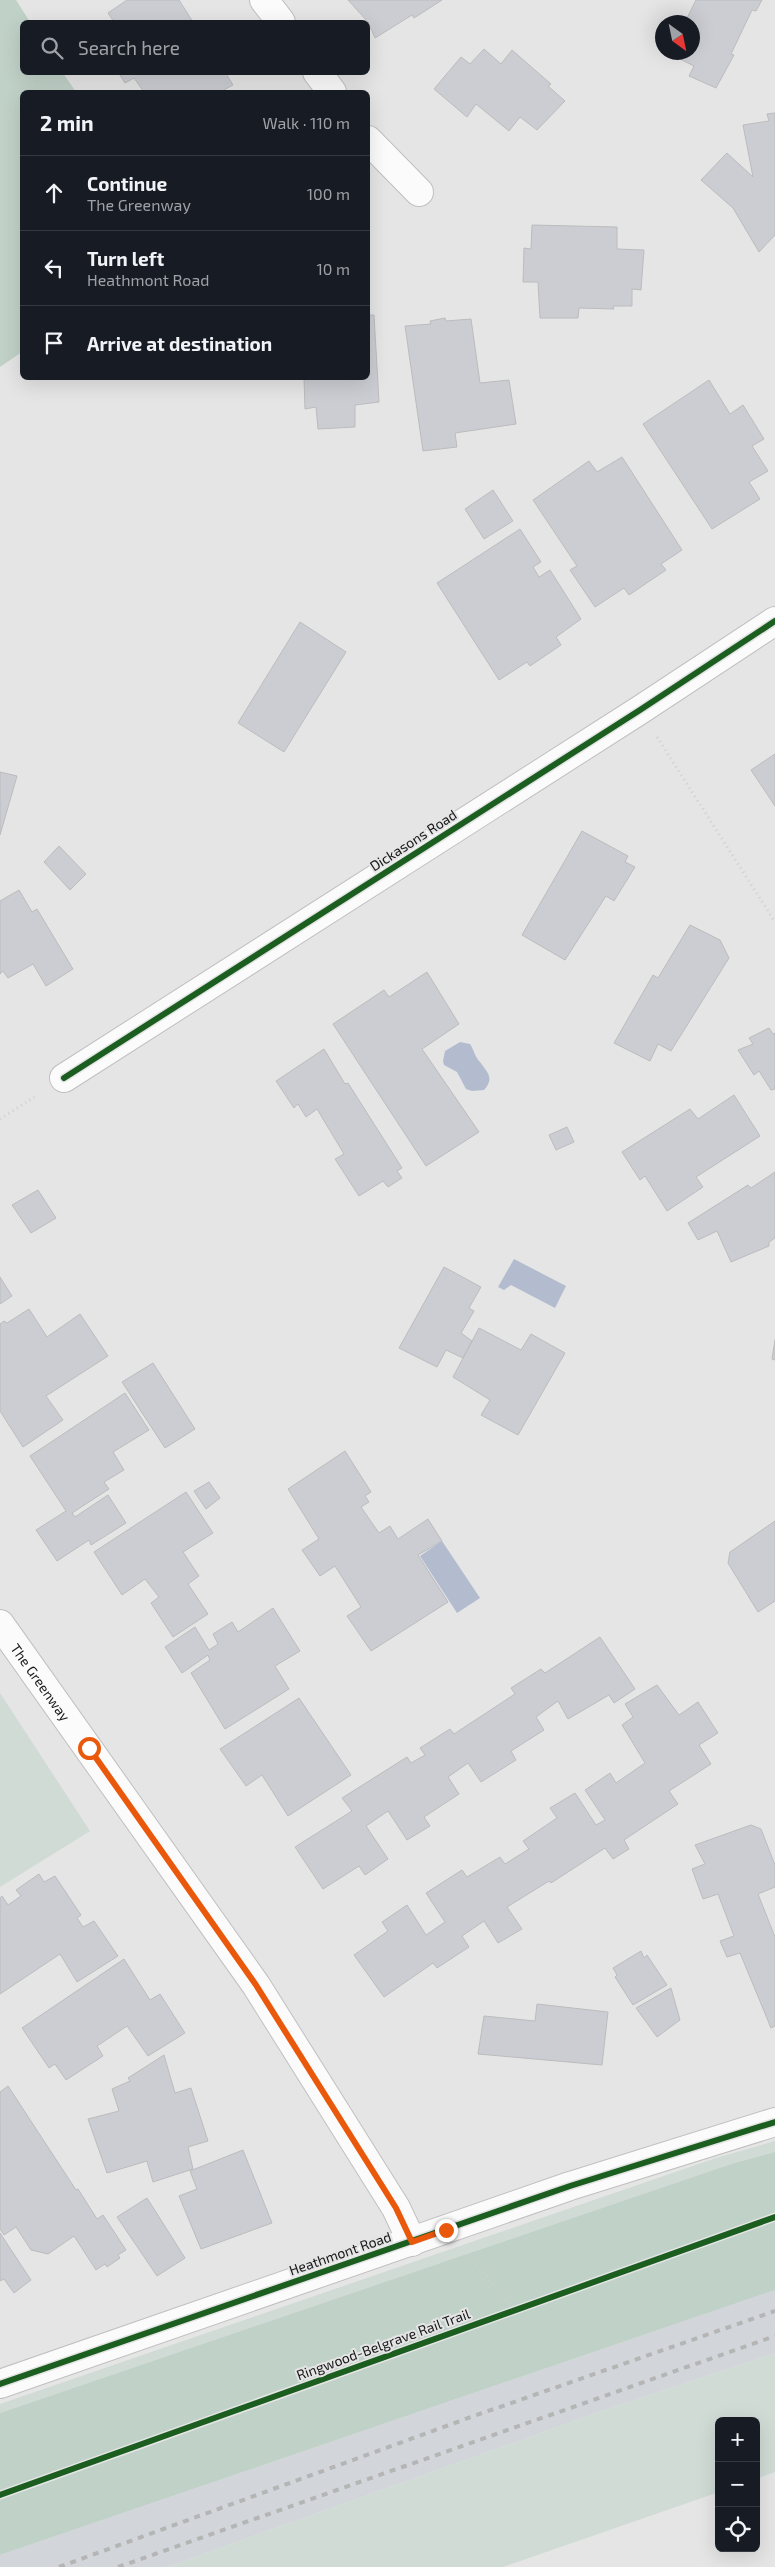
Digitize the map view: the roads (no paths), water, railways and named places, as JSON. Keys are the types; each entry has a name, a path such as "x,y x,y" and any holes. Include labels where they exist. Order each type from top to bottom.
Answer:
{"street":[{"path":"264,0 279,20"},
{"path":"320,75 331,90"},
{"path":"370,142 419,192"},
{"name":"Dickasons Road","path":"64,1078 640,710 775,621"},
{"name":"The Greenway","path":"0,1624 256,1985 396,2208 412,2242"},
{"name":"Heathmont Road","path":"0,2384 570,2186 775,2122"}],"water":[{"path":"460,1042 470,1044 489,1075 489,1082 484,1090 472,1091 466,1089 457,1072 444,1065 445,1051"},
{"path":"514,1259 566,1286 555,1308 511,1285 504,1290 498,1287"},
{"path":"442,1541 480,1598 457,1613 420,1556"}],"railway":[{"path":"59,2567 471,2417 775,2311"},
{"path":"118,2567 775,2336"}]}
